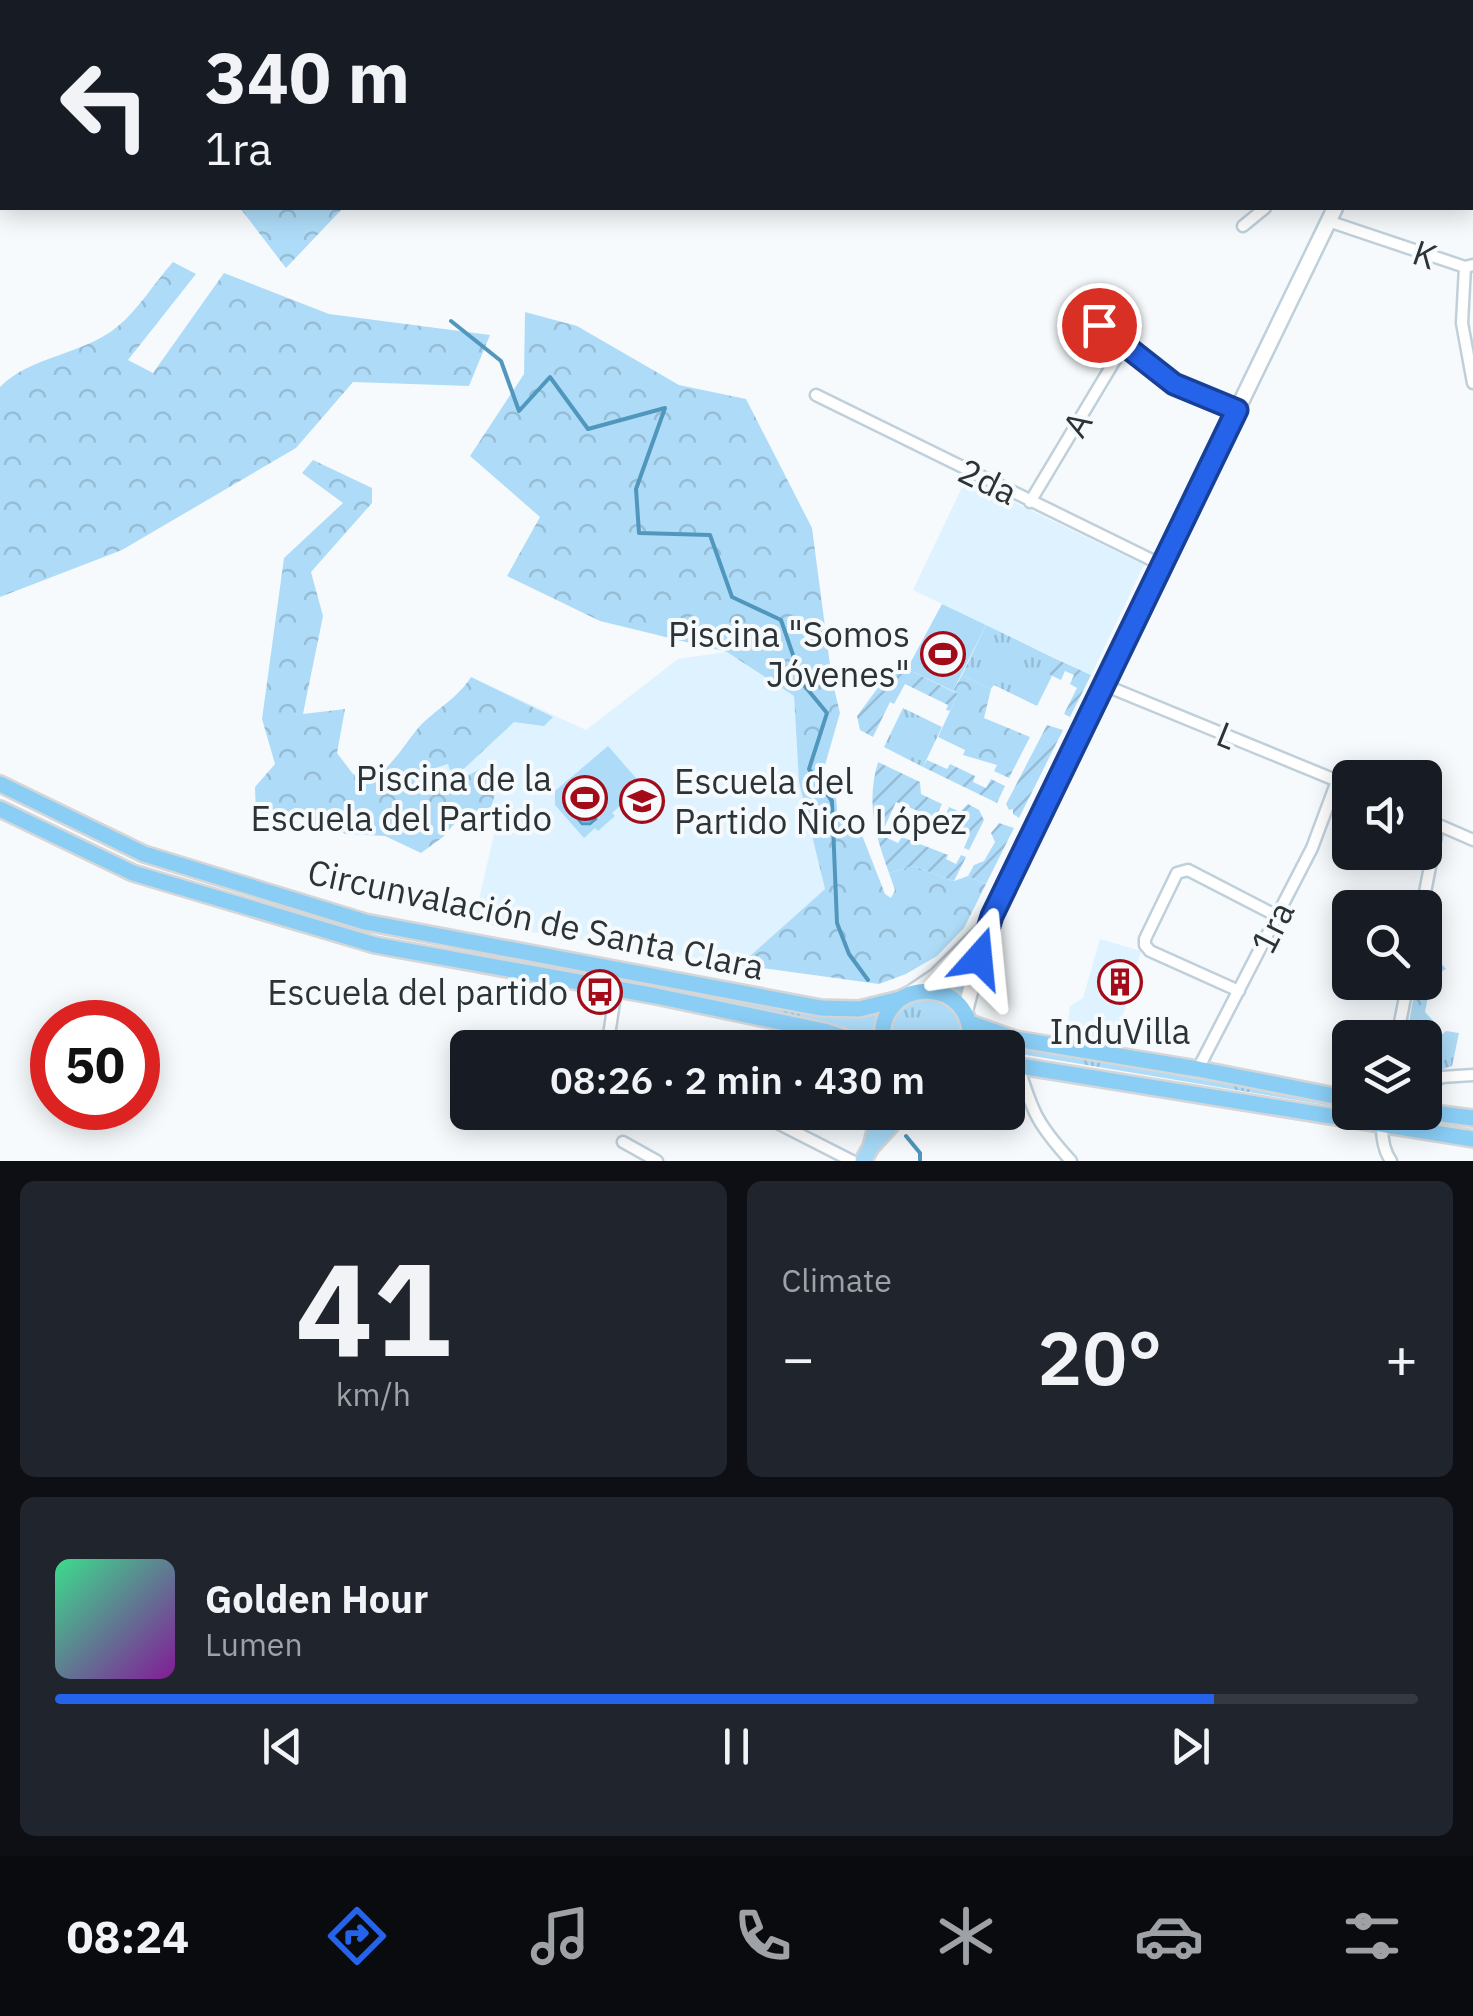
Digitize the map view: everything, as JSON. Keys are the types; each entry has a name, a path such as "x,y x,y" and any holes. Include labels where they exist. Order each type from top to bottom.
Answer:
{"highway":[{"name":"Circunvalación de Santa Clara","path":"0,784 144,854 365,922 822,1008 859,1009 906,996"},
{"name":"Circunvalación de Santa Clara","path":"0,809 134,873 375,945 819,1030"},
{"path":"884,1030 884,1022 906,996 942,993 954,1000 967,1017 1015,1039 1332,1095"},
{"path":"967,1017 968,1030"},
{"path":"1025,1067 1332,1112"},
{"path":"1442,1114 1473,1118"},
{"path":"1432,1130 1473,1139"}],"main road":[{"path":"967,1017 988,924 1331,214"},
{"path":"906,996 936,976 988,924"},
{"path":"867,1154 874,1130"},
{"path":"867,1154 887,1130"}],"street":[{"path":"1243,226 1263,210"},
{"name":"K","path":"1331,214 1469,266"},
{"path":"1469,266 1461,307 1473,383"},
{"path":"1099,325 1174,384 1237,410"},
{"name":"A","path":"1030,502 1124,345"},
{"name":"2da","path":"816,395 1162,565"},
{"name":"L","path":"1104,685 1332,779"},
{"name":"1ra","path":"1198,1069 1312,848 1332,794"},
{"path":"1442,827 1473,840"},
{"path":"1239,991 1144,946 1177,873 1188,870 1278,916"},
{"path":"611,1030 616,989"},
{"path":"1442,1077 1473,1075"},
{"path":"1025,1095 1042,1131 1070,1161"},
{"path":"791,1130 852,1161"},
{"path":"1383,1130 1386,1154 1391,1161"},
{"path":"624,1142 656,1161"}],"shaded area":[{"path":"966,479 1144,565 1091,675 913,590"},
{"name":"Escuela del Partido Ñico López","path":"727,652 794,696 799,782 825,889 740,965 469,922 476,912 499,813 454,783 434,789 428,770 448,764 420,726 459,694 471,677 586,730 678,659"},
{"path":"1100,939 1141,951 1114,1047 1066,1038 1070,1006 1083,998"}],"green space":[{"path":"242,210 341,210 286,268"},
{"path":"173,262 196,274 128,360 153,373 224,273 329,314 490,335 469,386 353,382 296,448 122,550 0,597 0,387 26,368 89,344 117,327"},
{"path":"525,312 577,326 679,385 746,399 812,528 840,713 823,772 836,796 838,820 860,830 885,894 891,898 895,890 889,873 913,866 954,881 968,876 986,884 964,928 937,956 879,984 740,965 825,889 799,782 794,696 727,652 600,621 507,576 540,517 470,456 524,374"},
{"path":"313,460 372,488 372,503 311,572 323,616 303,714 345,709 337,753 353,774 370,779 385,768 419,727 471,677 553,717 544,726 514,722 453,779 448,764 429,770 434,789 480,769 510,777 497,788 491,807 461,816 443,837 421,853 385,836 345,834 326,821 315,827 304,816 256,816 255,787 275,764 262,719 284,558 343,503 302,473"},
{"name":"Piscina \"Somos Jóvenes\"","path":"942,604 986,625 953,691 907,669"},
{"path":"986,625 1054,658 1047,673 1052,676 1037,706 962,675"},
{"path":"1054,658 1091,675 1070,717 1064,714 1077,688 1070,684 1074,675 1065,671 1061,680 1046,673"},
{"path":"903,667 958,694 950,711 946,710 948,705 905,684 894,704 890,702 873,737 860,730 857,716 891,670 900,674"},
{"path":"962,675 991,689 984,718 1030,737 1009,778 994,771 997,765 963,755 965,750 938,737 958,694 953,691"},
{"path":"903,708 942,727 923,767 884,747"},
{"path":"1047,725 1063,730 1019,818 1006,804"},
{"name":"Piscina de la Escuela del Partido","path":"608,746 643,786 598,831 595,828 584,838 555,805 555,791"},
{"path":"927,760 947,769 950,764 975,776 973,782 986,788 991,779 1005,786 997,803 923,767"},
{"path":"878,762 920,782 921,794 942,804 932,825 921,820 923,813 896,802 881,835 898,843 902,837 948,855 946,859 956,864 961,855 966,857 954,881 913,866 889,873 874,818"},
{"path":"968,804 979,810 984,820 969,850 964,848 969,836 942,823 949,807 960,812"},
{"path":"999,823 1014,828 986,884 968,876 974,865 984,861 995,842 991,833"},
{"path":"978,942 965,995 938,982"},
{"path":"685,988 820,1014 877,1015 873,1030 850,1030 684,993"},
{"path":"932,998 948,1006 958,1016 962,1030 892,1030 899,1012"},
{"path":"1413,1000 1427,1000 1425,1012 1432,1020 1409,1020"},
{"path":"1446,1031 1459,1033 1452,1066 1442,1069 1442,1035"},
{"path":"1025,1048 1332,1103 1332,1106 1025,1055"}],"water":[{"path":"942,636 958,644 943,674 927,667"},
{"path":"575,790 583,790 597,806 596,819 590,824 582,824 566,805 566,798"}],"waterway":[{"path":"451,321 501,361 519,411 550,377 588,429 665,408 636,489 639,533 710,535 732,597 781,620 803,684 827,713 809,769 832,801 837,923 849,954 868,980"},
{"path":"906,1136 920,1153 920,1161"}],"place":[{"name":"Piscina \"Somos Jóvenes\"","path":"943,654"},
{"name":"Piscina de la Escuela del Partido","path":"585,798"},
{"name":"Escuela del Partido Ñico López","path":"642,801"},
{"name":"InduVilla","path":"1120,982"},
{"name":"Escuela del partido","path":"600,992"}],"route":[{"path":"979,958 988,924 1237,410 1174,384 1099,325"}]}
